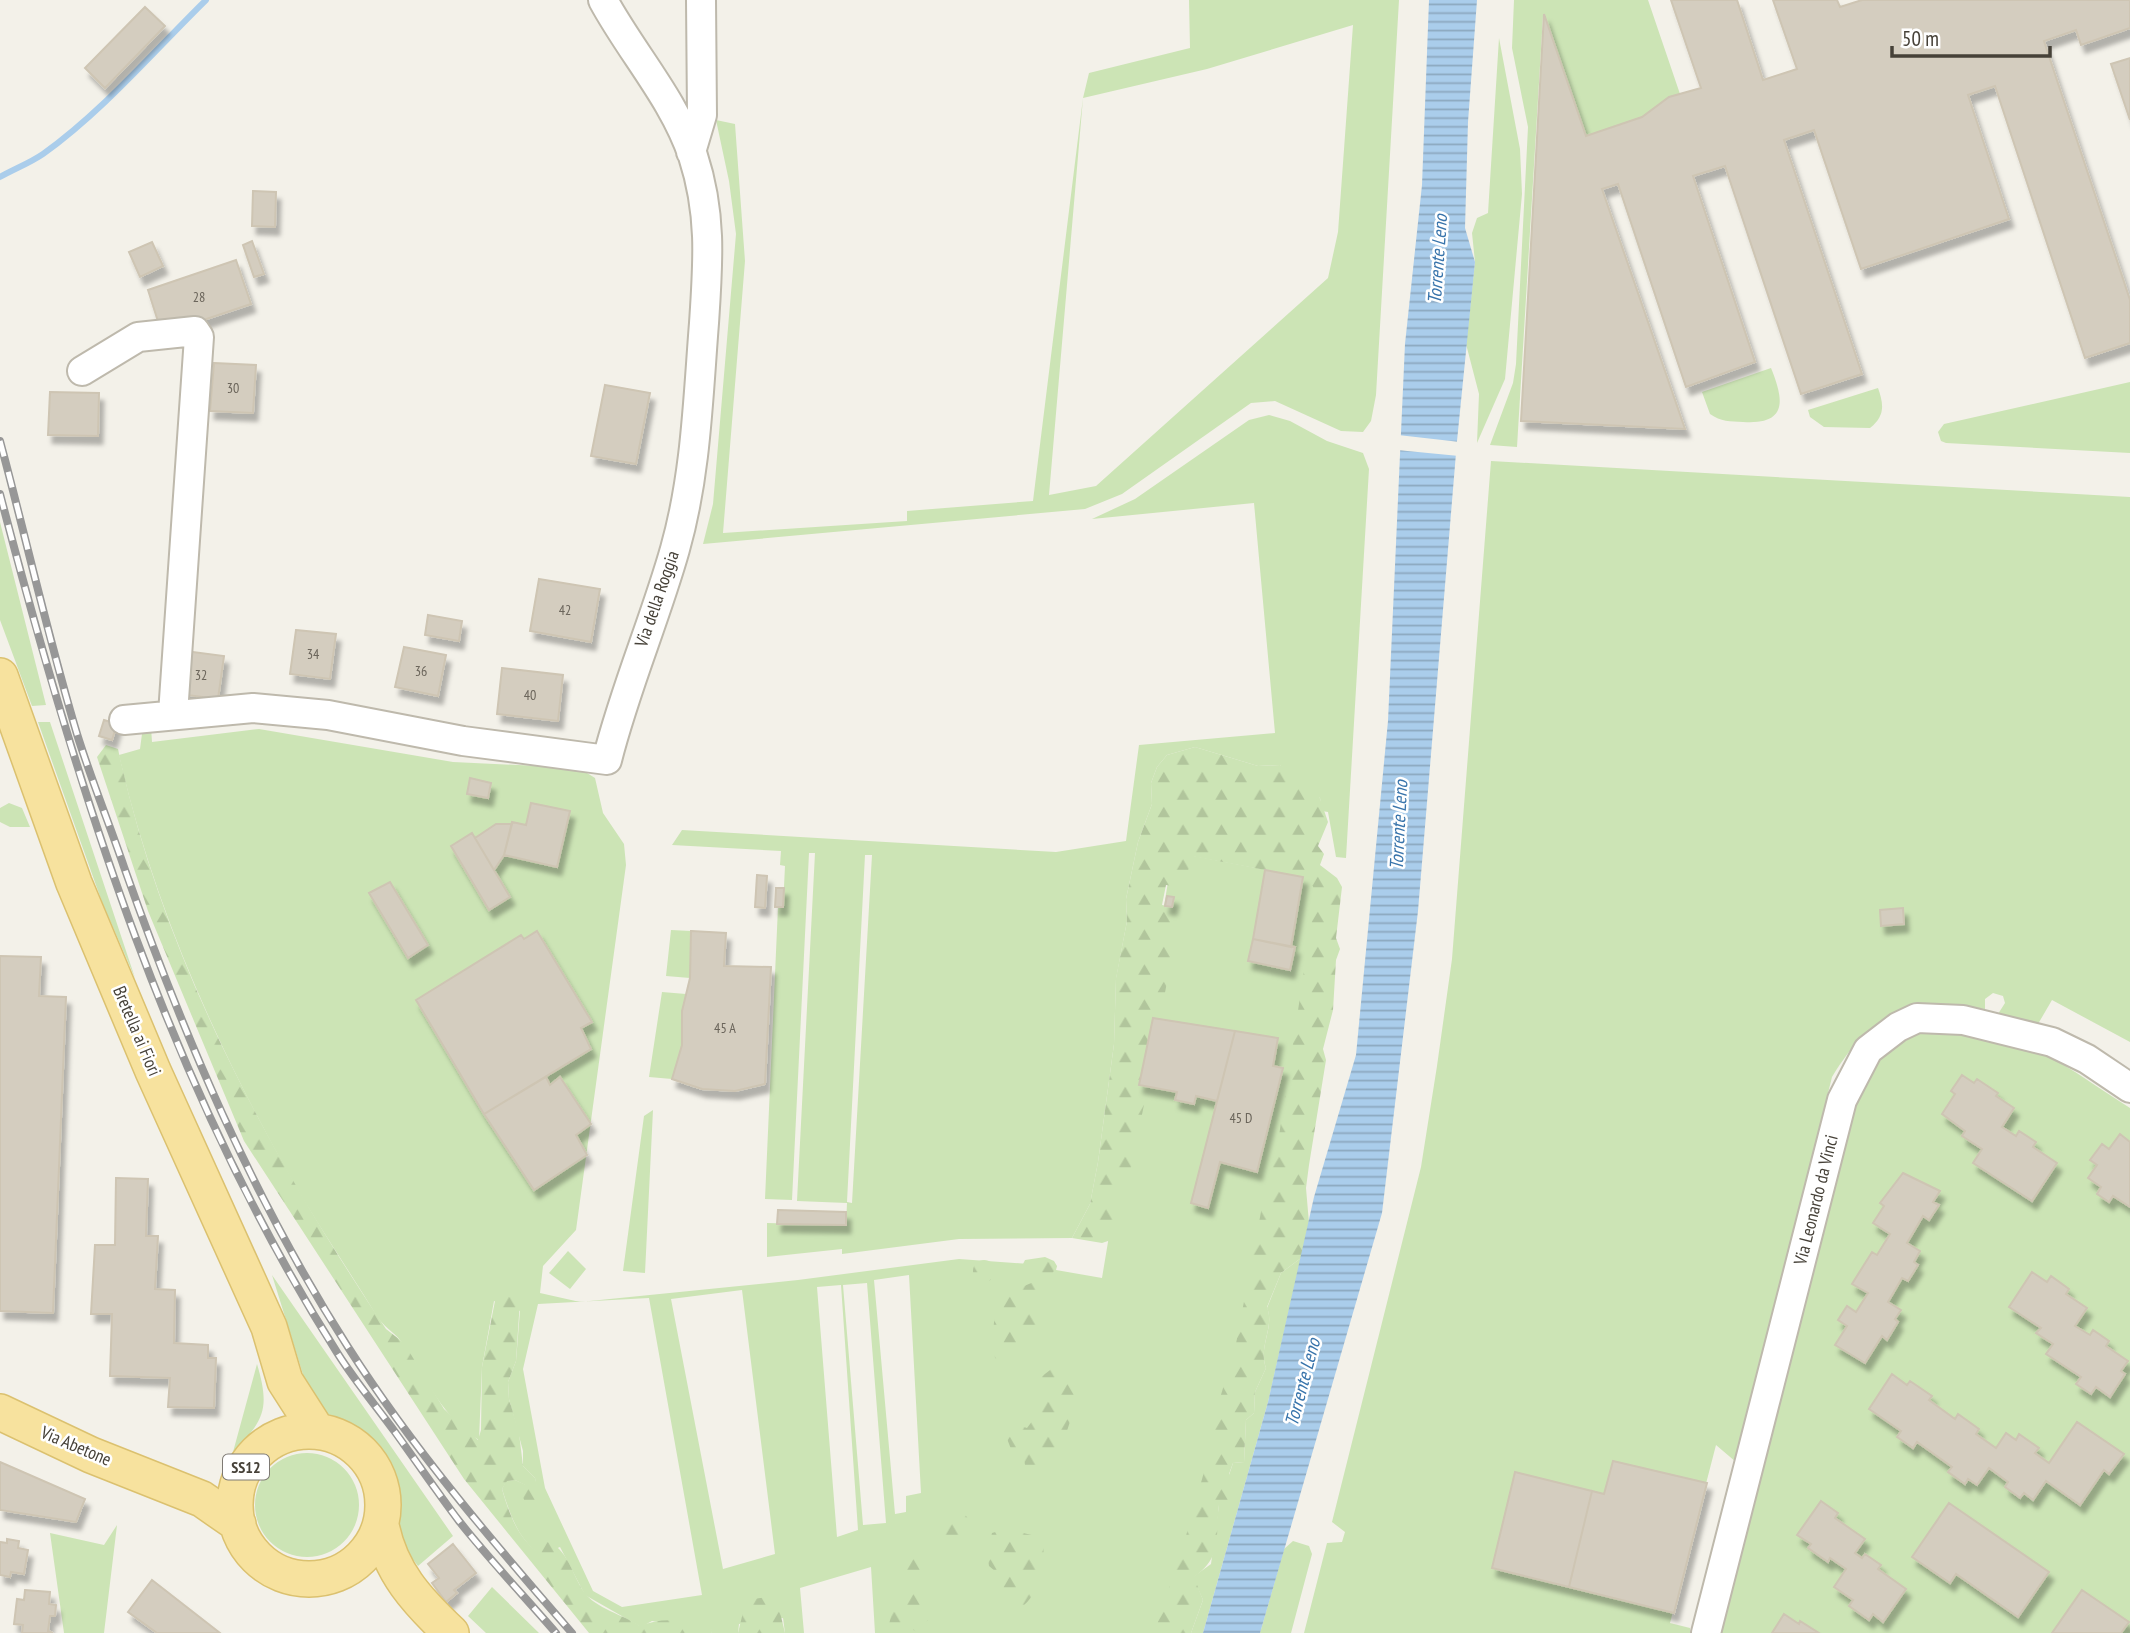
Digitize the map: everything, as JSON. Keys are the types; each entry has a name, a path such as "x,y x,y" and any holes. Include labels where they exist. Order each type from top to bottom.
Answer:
{"main road":[{"name":"Bretella ai Fiori","path":"0,676 74,883 153,1071 269,1326 285,1381 317,1431"},
{"name":"Bretella ai Fiori","path":"268,1445 285,1381"},
{"name":"Via Abetone","path":"0,1412 91,1455 154,1477"},
{"name":"SS12","path":"154,1477 215,1477 231,1472 268,1445 317,1431 342,1438 362,1453 377,1474 384,1499 381,1525 391,1564 419,1603 451,1633"},
{"name":"SS12","path":"268,1445 243,1471 237,1491 238,1524 251,1551 266,1566 285,1575 305,1579 337,1574 369,1579 419,1603"},
{"name":"SS12","path":"154,1477 202,1499 238,1524"},
{"name":"SS12","path":"337,1574 361,1559 381,1525"}],"street":[{"path":"603,0 666,101 691,152"},
{"path":"691,152 702,115 701,0"},
{"name":"Via della Roggia","path":"124,720 253,708 328,715 463,741 607,760 630,678 675,550 695,452 708,223 703,190 691,152"},
{"path":"82,371 138,337 194,331 199,337 173,714"},
{"name":"Via Leonardo da Vinci","path":"1706,1633 1842,1100 1868,1050 1898,1027 1917,1018 1963,1020 2052,1042 2087,1059 2130,1088"}],"green space":[{"path":"1189,0 1399,0 1376,395 1371,421 1363,432 1341,431 1275,401 1251,403 1122,494 1085,509 703,544 713,504 736,234 729,181 716,120 735,124 745,261 723,533 907,521 907,511 1033,501 1083,98 1089,73 1190,48","holes":["1353,25 1338,232 1328,278 1096,486 1049,495 1083,98 1207,69"]},
{"path":"1514,0 1648,0 1680,94 1642,117 1586,136 1543,16 1517,447 1490,445 1513,383 1516,364 1528,127 1512,48"},
{"path":"1499,38 1520,149 1522,194 1505,379 1477,443 1479,394 1466,344 1475,262 1472,233 1477,218 1488,213"},
{"path":"1771,368 1780,400 1775,415 1758,422 1743,422 1722,420 1710,414 1702,392"},
{"path":"2130,382 2130,453 1946,443 1941,441 1938,432 1944,424"},
{"path":"1878,388 1881,415 1870,428 1824,427 1810,417 1808,410"},
{"path":"1269,415 1290,421 1327,441 1363,453 1369,469 1346,858 1336,857 1328,812 1322,811 1320,798 1280,765 1258,766 1195,747 1167,755 1157,767 1151,783 1152,804 1138,842 1126,899 1127,921 1116,979 1114,1044 1098,1162 1090,1204 1072,1238 959,1239 842,1254 842,1249 767,1257 767,1223 846,1225 847,1203 797,1201 815,853 809,853 792,1200 765,1199 778,907 783,907 785,866 780,865 781,851 672,845 682,830 1056,852 1126,841 1139,745 1275,733 1254,503 1092,519 1135,499 1249,420","holes":["865,855 872,855 852,1203 847,1202"]},
{"path":"1491,461 2130,497 2130,1042 2052,1000 2038,1024 1998,1014 2005,1003 2003,996 1993,993 1985,999 1985,1009 1935,1007 1896,1015 1863,1036 1848,1054 1832,1077 1736,1462 1716,1445 1670,1623 1690,1628 1690,1633 1304,1633 1327,1543 1342,1542 1345,1532 1332,1522 1421,1167 1452,959"},
{"path":"0,522 46,705 32,706 0,620"},
{"path":"38,722 50,722 135,978 102,902"},
{"path":"151,727 152,742 259,729 453,762 579,768 595,778 603,813 624,844 626,865 576,1230 543,1266 540,1293 579,1302 538,1304 523,1369 545,1488 593,1591 622,1607 702,1595 649,1298 586,1301 798,1280 959,1259 1057,1266 1056,1270 1102,1278 1173,852 1303,877 1327,888 1298,1122 1169,1633 875,1633 871,1567 800,1588 804,1633 785,1633 783,1618 739,1624 738,1633 711,1633 712,1630 652,1621 641,1627 585,1595 560,1547 541,1555 526,1542 512,1517 502,1489 506,1481 515,1480 537,1490 535,1478 523,1466 523,1451 509,1399 508,1382 516,1361 520,1311 494,1301 482,1367 479,1440 467,1432 446,1410 401,1341 378,1318 299,1192 261,1124 188,970 149,864 119,755 140,749 142,734","holes":["909,1275 921,1493 906,1496 906,1512 895,1514 874,1280","867,1283 886,1523 863,1525 843,1285","841,1285 858,1530 837,1537 817,1287","742,1290 775,1554 723,1569 671,1299"]},
{"path":"106,745 118,749 138,827 162,903 191,978 261,1123 342,1262 386,1329 404,1343 444,1409 478,1440 481,1430 482,1367 495,1301 502,1294 520,1300 516,1361 508,1382 509,1399 519,1433 523,1466 535,1478 540,1497 534,1507 528,1510 523,1497 525,1485 515,1480 507,1481 502,1489 520,1534 541,1554 540,1541 556,1546 567,1559 584,1592 602,1607 640,1626 676,1620 713,1630 711,1633 589,1633 464,1479 244,1141 148,911 97,757"},
{"path":"1195,747 1258,766 1280,765 1299,774 1316,787 1328,822 1318,846 1324,854 1320,865 1337,878 1342,887 1336,938 1340,949 1336,960 1333,1010 1323,1049 1326,1060 1306,1188 1309,1223 1301,1258 1281,1273 1267,1307 1269,1322 1264,1352 1266,1368 1255,1392 1254,1413 1246,1420 1244,1462 1233,1463 1229,1474 1235,1485 1227,1504 1219,1505 1214,1554 1210,1562 1194,1577 1203,1600 1191,1633 1154,1633 1182,1550 1206,1465 1216,1411 1235,1349 1264,1196 1277,1149 1314,905 1313,886 1301,888 1303,877 1191,856 1185,888 1166,885 1162,905 1181,908 1160,1019 1153,1018 1139,1084 1146,1095 1129,1178 1114,1209 1114,1239 1102,1243 1072,1238 1090,1204 1098,1162 1114,1044 1116,978 1127,921 1126,899 1138,842 1152,804 1151,783 1157,767 1167,755"},
{"path":"9,803 22,808 30,827 10,827 0,822 0,808"},
{"path":"671,930 691,931 690,978 666,976"},
{"path":"662,992 686,994 682,1011 682,1045 672,1079 649,1077"},
{"path":"1911,1033 1995,1039 2027,1048 2065,1066 2130,1108 2130,1633 1719,1633 1858,1086 1889,1049"},
{"path":"653,1110 645,1273 623,1271 644,1116"},
{"path":"568,1251 586,1269 570,1289 549,1273"},
{"path":"1045,1257 1054,1261 1057,1266 1049,1279 1040,1284 1035,1327 1013,1352 1000,1360 995,1358 994,1331 997,1310 1010,1294 1034,1282 1023,1264 1025,1260"},
{"path":"1301,1258 1268,1402 1203,1633 1191,1633 1203,1600 1193,1577 1211,1564 1219,1505 1233,1463 1244,1462 1246,1420 1254,1413 1255,1392 1266,1368 1264,1352 1269,1322 1267,1308 1281,1273"},
{"path":"984,1260 992,1263 995,1271 992,1279 984,1282 976,1279 973,1271 976,1263"},
{"path":"272,1275 453,1536 418,1566 397,1539 399,1496 396,1480 374,1450 360,1439 333,1429 306,1384"},
{"path":"257,1364 263,1392 262,1412 252,1431 233,1452"},
{"path":"1054,1367 1080,1382 1061,1447 1037,1480 1027,1476 1022,1448 1011,1449 1004,1431 1014,1424 1027,1428 1045,1404 1037,1387 1041,1377"},
{"path":"307,1453 327,1457 344,1468 355,1485 359,1505 355,1525 344,1542 327,1553 307,1557 287,1553 270,1542 259,1525 255,1505 259,1485 270,1468 287,1457"},
{"path":"954,1511 966,1516 971,1528 966,1540 954,1545 942,1540 937,1528 942,1516"},
{"path":"117,1525 104,1633 64,1633 50,1533 104,1545"},
{"path":"1006,1529 1044,1538 1043,1558 1035,1590 1023,1606 1015,1610 1001,1603 997,1590 1001,1576 989,1566 987,1552 992,1533"},
{"path":"917,1539 922,1540 927,1567 936,1570 927,1580 919,1583 921,1591 932,1598 933,1608 921,1614 928,1620 916,1632 911,1628 906,1615 901,1633 887,1633 894,1603 906,1613 903,1585"},
{"path":"1293,1541 1309,1546 1312,1554 1291,1633 1260,1633 1284,1549"},
{"path":"492,1587 539,1633 486,1633 468,1616"},
{"path":"767,1597 778,1604 785,1633 738,1633 746,1600"}],"water":[{"name":"Torrente Leno","path":"1429,0 1477,0 1468,122 1465,228 1475,262 1457,441 1418,911 1382,1213 1260,1633 1203,1633 1268,1402 1314,1197 1356,1055 1388,721 1405,344 1422,185"}],"pier":[{"path":"1398,435 1460,442 1459,456 1397,450"}],"building":[{"path":"1671,0 1737,0 1763,80 1797,69 1773,0 1837,0 1840,7 1862,0 2130,0 2130,28 2081,45 2076,30 2044,41 2130,300 2130,343 2085,358 1995,86 1968,95 2009,219 1861,269 1814,130 1784,140 1862,374 1801,394 1725,166 1693,176 1755,362 1686,387 1618,184 1602,189 1685,429 1521,421 1544,14 1586,136 1642,117 1669,97 1701,88"},
{"path":"145,7 165,26 105,88 85,68"},
{"path":"2130,58 2130,120 2111,64"},
{"path":"253,191 276,192 275,227 252,226"},
{"path":"252,241 264,274 254,277 243,245"},
{"path":"152,242 163,266 140,277 129,252"},
{"path":"236,260 251,304 162,334 148,290"},
{"path":"214,363 256,365 253,413 210,411"},
{"path":"605,385 650,393 636,464 591,456"},
{"path":"50,392 99,393 98,436 48,435"},
{"path":"539,579 600,589 591,642 530,631"},
{"path":"428,615 462,621 459,641 425,635"},
{"path":"296,630 336,634 330,679 290,674"},
{"path":"404,647 446,655 438,696 395,687"},
{"path":"185,651 224,656 218,699 179,694"},
{"path":"502,668 563,675 558,721 497,714"},
{"path":"104,720 117,724 112,740 99,736"},
{"path":"470,778 491,783 488,798 467,794"},
{"path":"531,803 570,811 557,867 504,855 512,822 526,825"},
{"path":"496,824 512,824 504,855 494,870 475,838"},
{"path":"472,833 510,897 489,910 451,846"},
{"path":"1265,870 1303,877 1291,947 1253,939"},
{"path":"757,875 767,876 765,908 755,907"},
{"path":"390,882 428,945 408,958 369,893"},
{"path":"776,888 784,888 783,907 775,907"},
{"path":"1167,896 1174,897 1172,907 1165,906"},
{"path":"1903,908 1904,924 1881,926 1880,910"},
{"path":"537,931 592,1022 581,1028 591,1049 484,1114 416,1000 521,935 524,939"},
{"path":"691,931 726,933 724,966 771,967 765,1084 735,1091 702,1089 672,1079 682,1045 682,1011 690,978"},
{"path":"1253,939 1295,947 1290,970 1248,961"},
{"path":"0,956 41,957 39,996 66,997 53,1313 0,1311"},
{"path":"1153,1018 1235,1031 1217,1101 1196,1096 1194,1104 1175,1100 1177,1092 1139,1085"},
{"path":"1235,1031 1278,1038 1273,1066 1283,1068 1257,1172 1220,1162 1208,1208 1191,1203"},
{"path":"1962,1075 1974,1083 1977,1079 1998,1093 1996,1096 2014,1108 2002,1127 2016,1136 2019,1131 2036,1142 2033,1147 2057,1163 2032,1201 1973,1163 1982,1149 1962,1136 1965,1131 1942,1114 1955,1094 1951,1091"},
{"path":"546,1077 550,1085 560,1077 591,1124 576,1135 587,1155 534,1190 484,1114"},
{"path":"2120,1134 2130,1142 2130,1207 2113,1196 2109,1202 2097,1194 2101,1187 2088,1178 2097,1165 2090,1160 2102,1144 2109,1149"},
{"path":"1903,1173 1940,1191 1933,1202 1939,1205 1929,1220 1923,1216 1907,1243 1920,1251 1914,1262 1918,1265 1908,1281 1902,1278 1888,1302 1901,1310 1895,1319 1898,1322 1887,1340 1882,1336 1865,1363 1835,1345 1847,1326 1838,1320 1847,1306 1856,1312 1868,1293 1852,1284 1872,1252 1877,1255 1890,1234 1873,1223 1884,1206 1880,1203"},
{"path":"116,1178 148,1179 146,1236 158,1236 155,1289 175,1290 174,1343 208,1345 208,1358 216,1358 214,1408 168,1407 170,1378 110,1376 112,1314 91,1314 95,1245 115,1245"},
{"path":"778,1210 846,1212 846,1225 777,1224"},
{"path":"2032,1272 2047,1282 2051,1276 2069,1289 2066,1294 2087,1308 2075,1326 2090,1335 2093,1330 2109,1341 2106,1346 2128,1361 2121,1371 2125,1374 2110,1397 2096,1387 2091,1394 2076,1384 2081,1377 2046,1354 2053,1344 2036,1333 2041,1328 2009,1307"},
{"path":"1892,1374 1907,1385 1910,1381 1932,1396 1929,1400 1955,1419 1958,1414 1979,1429 1976,1434 1996,1448 2006,1433 2016,1440 2019,1434 2039,1448 2035,1453 2049,1463 2077,1422 2124,1454 2109,1474 2104,1470 2080,1505 2046,1481 2033,1500 2024,1493 2020,1498 2005,1487 2008,1482 1989,1468 1977,1485 1968,1479 1965,1484 1948,1472 1952,1467 1917,1442 1913,1448 1897,1437 1901,1431 1869,1409"},
{"path":"1613,1461 1707,1483 1674,1613 1569,1587 1592,1491 1604,1494"},
{"path":"0,1462 85,1499 76,1522 0,1510"},
{"path":"1515,1472 1592,1491 1569,1587 1492,1568"},
{"path":"1821,1501 1838,1513 1835,1518 1865,1539 1855,1553 1862,1558 1865,1554 1881,1565 1878,1569 1906,1589 1883,1622 1873,1614 1869,1620 1849,1606 1853,1600 1834,1587 1846,1569 1830,1558 1828,1562 1808,1548 1811,1544 1797,1535"},
{"path":"1949,1503 2049,1572 2018,1617 1956,1574 1950,1583 1912,1557"},
{"path":"7,1539 19,1541 18,1548 28,1550 24,1574 11,1572 10,1577 0,1575 0,1542 7,1543"},
{"path":"453,1544 476,1573 454,1590 457,1593 446,1602 432,1583 439,1578 428,1564"},
{"path":"152,1580 220,1633 157,1633 128,1612"},
{"path":"25,1590 50,1592 49,1604 56,1605 55,1616 50,1616 48,1631 53,1633 22,1633 23,1625 14,1624 17,1599 24,1600"},
{"path":"2082,1590 2129,1622 2121,1633 2052,1633"},
{"path":"1784,1614 1799,1624 1800,1621 1819,1633 1772,1633"}],"waterway":[{"path":"0,177 43,154 86,119 206,0"}],"railway":[{"path":"0,441 56,661 88,768 170,991 250,1173 313,1290 373,1385 455,1494 572,1633"},
{"path":"0,494 62,718 97,828 178,1045 226,1151 279,1254 345,1364 459,1521 556,1633"}]}
